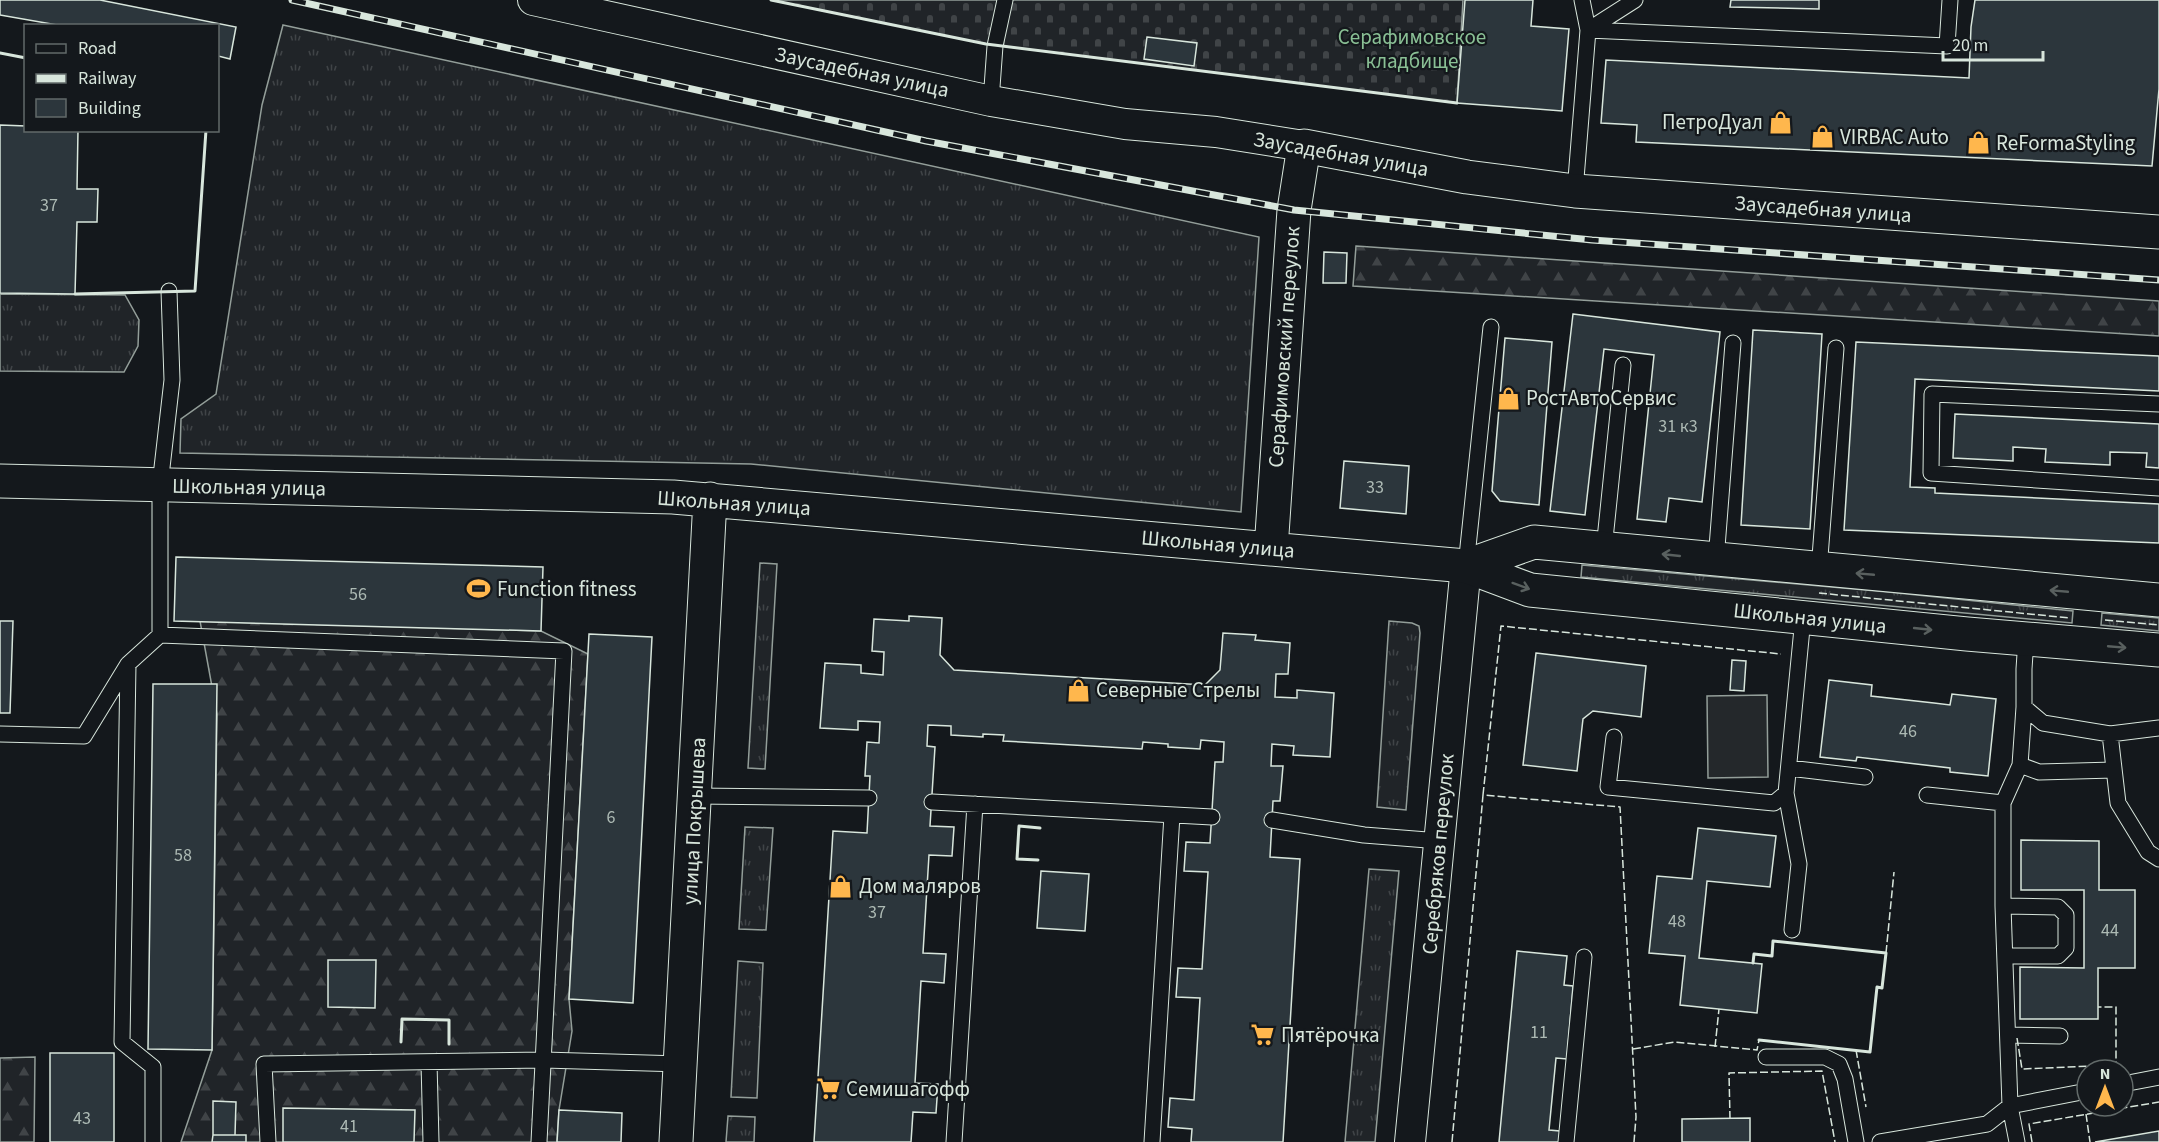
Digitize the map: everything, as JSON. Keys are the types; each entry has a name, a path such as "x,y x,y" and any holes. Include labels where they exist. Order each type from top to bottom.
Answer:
{"street":[{"name":"Заусадебная улица","path":"533,0 991,101 1125,124 1216,132 1304,146 1467,177 1575,191 2159,232"},
{"name":"Серафимовский переулок","path":"1271,549 1293,210 1304,146"},
{"name":"Школьная улица","path":"0,481 710,499 1466,566 1530,590 1803,618 2159,650"},
{"name":"улица Покрышева","path":"676,1142 710,499"},
{"name":"Школьная улица","path":"1466,566 1534,542 2159,600"},
{"name":"Серебряков переулок","path":"1410,1142 1466,566"}],"lane":[{"path":"991,101 995,45 1005,0"},
{"path":"1575,191 1588,30 1582,0"},
{"path":"1588,30 1635,0"},
{"path":"1588,30 1947,45 1950,0"},
{"path":"160,635 160,484 172,380 169,291"},
{"path":"1466,566 1491,327"},
{"path":"1716,560 1733,343"},
{"path":"1819,570 1836,348"},
{"path":"1604,549 1623,365"},
{"path":"2159,404 1932,394 1931,473 2159,488"},
{"path":"1792,930 1799,864 1786,793 1803,618"},
{"path":"0,734 84,736 128,664 160,635 564,651 539,1142"},
{"path":"2017,1142 2010,1106 2003,906 2003,803 2020,765 2026,639"},
{"path":"128,664 122,1042 153,1067 153,1142"},
{"path":"2024,707 2043,723 2110,734 2159,728"},
{"path":"2110,734 2118,803 2148,852 2159,859"},
{"path":"1614,737 1608,787 1774,803 1786,793"},
{"path":"2020,765 2039,772 2114,770"},
{"path":"1789,768 1864,777"},
{"path":"1927,795 2003,803"},
{"path":"696,796 869,798"},
{"path":"932,802 1212,817"},
{"path":"954,1142 975,804"},
{"path":"1152,1142 1172,814"},
{"path":"1272,820 1364,835 1440,841"},
{"path":"2003,906 2058,907 2066,915 2066,948 2058,956 2005,956"},
{"path":"1566,1142 1584,957"},
{"path":"2008,1035 2060,1036"},
{"path":"1766,1057 1825,1057 1839,1064 1845,1079 1856,1142"},
{"path":"267,1142 264,1064 544,1060 681,1064"},
{"path":"429,1062 431,1142"},
{"path":"2135,1082 2159,1077"},
{"path":"1880,1142 1988,1124 2010,1106 2075,1093"}],"green space":[{"name":"Серафимовское кладбище","path":"771,0 1463,0 1457,103 986,44"},
{"path":"283,25 1259,237 1241,512 751,464 180,453 181,419 216,394 262,105"},
{"path":"1356,246 2159,301 2159,336 1353,286"},
{"path":"0,294 125,295 139,320 138,346 124,372 0,371"},
{"path":"760,563 777,564 765,769 748,768"},
{"path":"1582,565 2073,611 2072,623 1581,577"},
{"path":"2102,613 2159,618 2159,631 2101,625"},
{"path":"200,621 541,631 588,654 569,999 572,1031 559,1110 557,1142 181,1142 212,1050 217,714"},
{"path":"1389,621 1412,623 1419,626 1420,633 1406,810 1377,807"},
{"path":"745,827 773,828 766,930 739,929"},
{"path":"1369,869 1399,871 1375,1142 1345,1142"},
{"path":"738,961 763,963 757,1098 731,1097"},
{"path":"35,1057 34,1142 0,1142 0,1058"},
{"path":"728,1116 755,1117 754,1142 726,1142"}],"shaded area":[{"path":"1767,695 1768,777 1708,778 1707,696"}],"building":[{"path":"0,0 100,0 236,27 230,59 219,56 219,24 52,24 0,15"},
{"path":"1465,0 1533,0 1531,26 1569,29 1562,111 1457,103"},
{"path":"1731,0 1819,0 1819,9 1730,7"},
{"path":"1975,0 2159,0 2159,89 2152,166 1636,142 1637,125 1601,123 1606,60 1969,78 1971,27"},
{"path":"1147,37 1197,43 1194,66 1144,59"},
{"path":"0,125 24,126 24,132 78,132 77,189 98,189 97,222 77,222 75,294 0,293"},
{"path":"1324,252 1347,253 1346,283 1323,283"},
{"path":"1573,314 1720,332 1702,502 1669,498 1666,522 1637,519 1654,355 1604,349 1585,515 1550,511"},
{"path":"1753,330 1822,334 1810,529 1741,525"},
{"path":"1505,338 1552,342 1539,505 1500,501 1492,491"},
{"path":"1856,342 2159,356 2159,391 1915,379 1910,487 1935,488 1935,493 2159,504 2159,543 1844,530"},
{"path":"1955,414 2159,424 2159,468 2146,467 2147,453 2110,452 2110,465 2045,462 2046,449 2013,447 2013,461 1953,458"},
{"path":"1344,461 1409,466 1406,514 1340,508"},
{"path":"176,557 543,567 541,631 174,621"},
{"path":"909,616 942,618 940,655 954,670 1205,685 1220,670 1223,633 1256,635 1255,640 1290,643 1288,674 1276,674 1275,697 1297,698 1297,690 1334,693 1330,757 1293,755 1294,746 1272,744 1271,766 1283,766 1280,801 1273,801 1270,857 1300,859 1283,1142 1191,1142 1192,1129 1168,1127 1170,1098 1194,1100 1200,998 1176,997 1178,968 1202,969 1208,872 1184,871 1186,842 1210,843 1215,762 1223,762 1224,742 1201,740 1200,749 1168,747 1168,744 1143,742 1142,749 1003,741 1004,735 983,734 983,737 951,735 951,726 928,725 927,746 935,747 930,826 954,827 952,856 929,855 923,953 946,954 944,983 921,981 915,1083 938,1084 936,1113 913,1112 911,1142 814,1142 833,831 867,833 870,776 865,776 867,742 879,743 880,722 858,721 858,730 820,728 825,663 861,665 861,673 883,675 884,652 872,651 874,619 909,621"},
{"path":"0,621 13,621 10,713 0,713"},
{"path":"589,634 652,637 633,1003 569,999"},
{"path":"1536,653 1646,666 1641,717 1593,711 1583,719 1577,771 1523,765"},
{"path":"1732,660 1746,661 1744,691 1730,690"},
{"path":"1829,680 1872,685 1871,696 1950,705 1952,694 1996,699 1988,776 1950,772 1950,768 1857,757 1856,761 1820,757"},
{"path":"153,684 217,684 212,1050 148,1049"},
{"path":"1698,828 1776,836 1770,887 1707,881 1699,958 1762,964 1757,1013 1680,1005 1685,956 1649,953 1657,876 1692,879"},
{"path":"2021,840 2099,841 2099,890 2135,890 2135,968 2098,968 2098,1019 2020,1019 2020,967 2084,968 2084,890 2021,890"},
{"path":"1041,871 1089,874 1085,931 1037,928"},
{"path":"1517,951 1567,956 1564,985 1573,986 1567,1059 1556,1058 1549,1130 1560,1131 1559,1142 1499,1142"},
{"path":"328,960 376,960 375,1008 328,1007"},
{"path":"50,1053 114,1053 114,1142 50,1142"},
{"path":"213,1101 236,1102 235,1135 213,1135"},
{"path":"283,1108 415,1110 414,1142 283,1142"},
{"path":"559,1110 622,1113 621,1142 557,1142"},
{"path":"1750,1118 1750,1142 1682,1142 1682,1119"},
{"path":"2159,1131 2159,1142 2095,1142"},
{"path":"213,1135 246,1135 246,1142 212,1142"}],"railway":[{"path":"292,0 926,141 1294,210 1592,240 2159,280"}],"fence":[{"path":"1819,593 2070,618"},
{"path":"2105,620 2159,625"},
{"path":"1483,795 1501,626 1781,654"},
{"path":"1452,1142 1483,795 1620,807 1636,1117 1634,1142"},
{"path":"1886,953 1894,872"},
{"path":"2017,1038 2022,1069 2116,1065 2116,1007 2098,1007"},
{"path":"1715,1047 1719,1009"},
{"path":"1633,1049 1675,1042 1757,1050 1759,1040"},
{"path":"1856,1050 1866,1107"},
{"path":"1730,1119 1729,1073 1822,1071 1835,1142"},
{"path":"2032,1142 2029,1124 2159,1102"},
{"path":"2087,1118 2090,1142"}],"wall":[{"path":"771,0 986,44 1457,103"},
{"path":"0,53 24,58"},
{"path":"75,294 195,291 206,132"},
{"path":"1038,860 1017,859 1019,826 1040,828"},
{"path":"1753,963 1754,954 1772,956 1773,941 1886,953 1882,988 1877,987 1870,1052 1759,1040"},
{"path":"401,1042 402,1019 449,1020 449,1044"}],"place":[{"name":"ПетроДуал","path":"1781,122"},
{"name":"VIRBAC Auto","path":"1822,137"},
{"name":"ReFormaStyling","path":"1978,143"},
{"name":"РостАвтоСервис","path":"1508,398"},
{"name":"Function fitness","path":"479,589"},
{"name":"Северные Стрелы","path":"1078,690"},
{"name":"Дом маляров","path":"841,886"},
{"name":"Пятёрочка","path":"1263,1035"},
{"name":"Семишагофф","path":"828,1089"}]}
